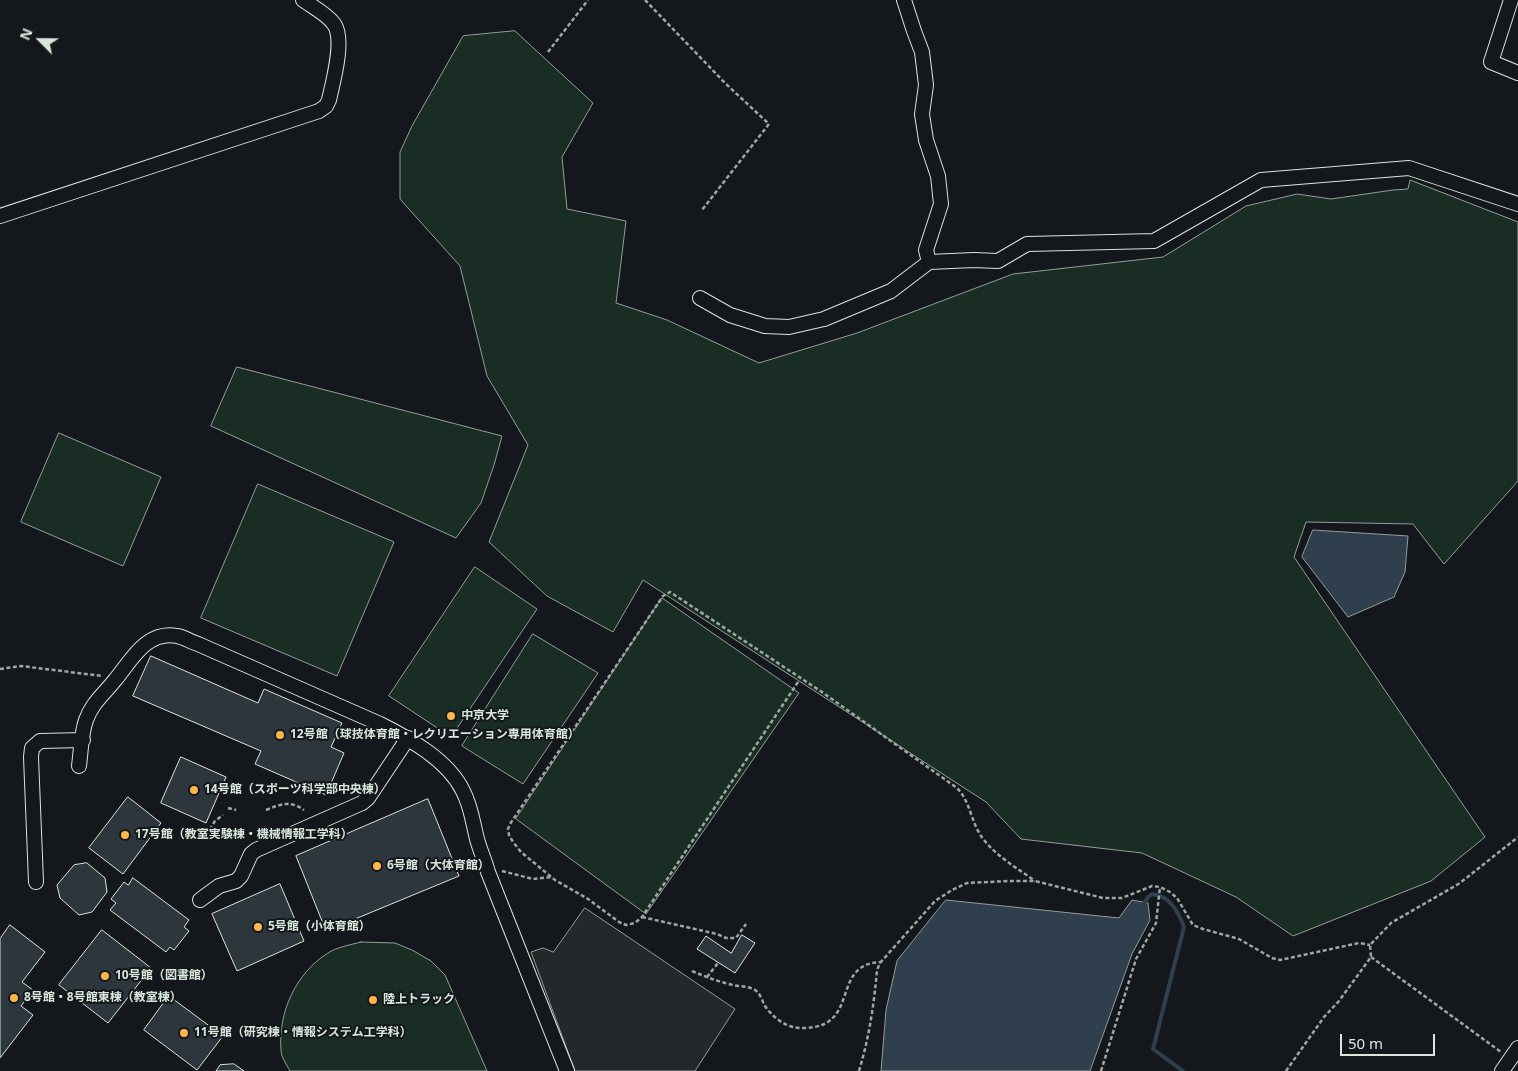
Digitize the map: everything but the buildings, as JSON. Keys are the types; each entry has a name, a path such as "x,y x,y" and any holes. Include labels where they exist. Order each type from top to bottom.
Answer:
{"street":[{"path":"0,216 319,111 326,106 329,100 338,50 338,34 335,25 331,21 303,0"},
{"path":"904,0 922,52 926,85 922,114 926,140 938,176 941,204 926,250 929,262"},
{"path":"1511,0 1491,62 1518,73"},
{"path":"700,298 730,315 765,326 789,327 824,319 891,291 929,262 998,260 1027,244 1154,241 1260,180 1408,168 1518,204"},
{"path":"79,766 86,722 93,704 115,681 138,650 150,640 161,636 176,636 380,724 408,738 428,752 449,771 463,790 471,811 477,841 488,872 567,1071"},
{"path":"200,900 219,886 236,881 251,854 256,850 362,803 368,798 408,738"},
{"path":"36,882 32,748 40,741 83,740"},
{"path":"1502,1071 1514,1053"}],"path":[{"path":"548,52 588,0"},
{"path":"645,0 726,84 769,124 702,210"},
{"path":"798,682 642,917 635,923 626,925 619,922 588,899 569,889 521,852 508,835 508,829 663,596 670,592 822,692 957,788 964,795 981,836 986,842 992,849 1035,881"},
{"path":"0,669 21,666 102,676 115,681"},
{"path":"266,810 285,802 304,810"},
{"path":"228,808 236,810"},
{"path":"200,838 208,832 214,820 223,815"},
{"path":"1286,1071 1324,1017 1339,1001 1371,957 1370,945 1391,923 1460,884 1518,837"},
{"path":"488,872 500,870 533,879 552,877"},
{"path":"859,1071 865,1053 872,1018 877,970 881,962 935,901 967,883 1035,881 1103,898 1122,898 1152,886 1160,887 1178,898 1193,925 1239,939 1272,958 1280,960 1359,943 1370,945"},
{"path":"1101,1071 1136,959 1156,923 1160,887"},
{"path":"642,917 717,934 726,938 736,938 746,924"},
{"path":"1371,957 1514,1053"},
{"path":"707,977 718,962"},
{"path":"692,971 731,985 748,987 755,990 760,994 769,1010 780,1021 791,1026 811,1028 830,1022 835,1017 849,983 858,969 881,962"}],"green space":[{"path":"515,31 593,103 562,157 567,209 626,221 616,303 667,320 759,363 857,333 1013,274 1163,257 1246,206 1297,194 1331,199 1408,189 1410,180 1518,222 1518,481 1444,564 1413,524 1306,522 1294,557 1485,837 1431,881 1293,936 1236,897 1142,853 1021,839 986,802 643,580 613,632 547,596 489,542 528,445 487,376 460,266 400,199 400,152 412,126 463,36"},
{"path":"237,367 502,436 481,503 456,538 211,426"},
{"path":"59,433 161,477 123,566 21,522"},
{"path":"258,484 394,542 337,676 201,618"},
{"path":"475,567 537,609 451,737 389,696"},
{"path":"662,598 799,693 646,914 516,819"},
{"path":"533,634 598,673 523,784 462,746"},
{"name":"陸上トラック","path":"361,942 395,943 431,961 445,975 487,1071 290,1071 281,1053 281,1036 286,1008 298,982 317,961 328,953 344,946"}],"shaded area":[{"path":"585,908 735,1009 695,1071 575,1071 531,952 543,948 553,952"}],"water":[{"path":"1313,530 1408,536 1405,572 1394,597 1348,617 1302,557"},
{"path":"946,900 1119,918 1132,900 1148,903 1150,920 1132,954 1090,1071 881,1071 886,1010 897,961"}],"waterway":[{"path":"1143,905 1152,894 1164,898 1176,910 1184,927 1153,1049 1183,1071"}],"place":[{"name":"中京大学","path":"451,716"},
{"name":"12号館（球技体育館・レクリエーション専用体育館）","path":"280,735"},
{"name":"14号館（スポーツ科学部中央棟）","path":"194,790"},
{"name":"17号館（教室実験棟・機械情報工学科）","path":"125,835"},
{"name":"6号館（大体育館）","path":"377,866"},
{"name":"5号館（小体育館）","path":"258,927"},
{"name":"10号館（図書館）","path":"105,976"},
{"name":"8号館・8号館東棟（教室棟）","path":"14,998"},
{"name":"陸上トラック","path":"373,1000"},
{"name":"11号館（研究棟・情報システム工学科）","path":"184,1033"}]}
